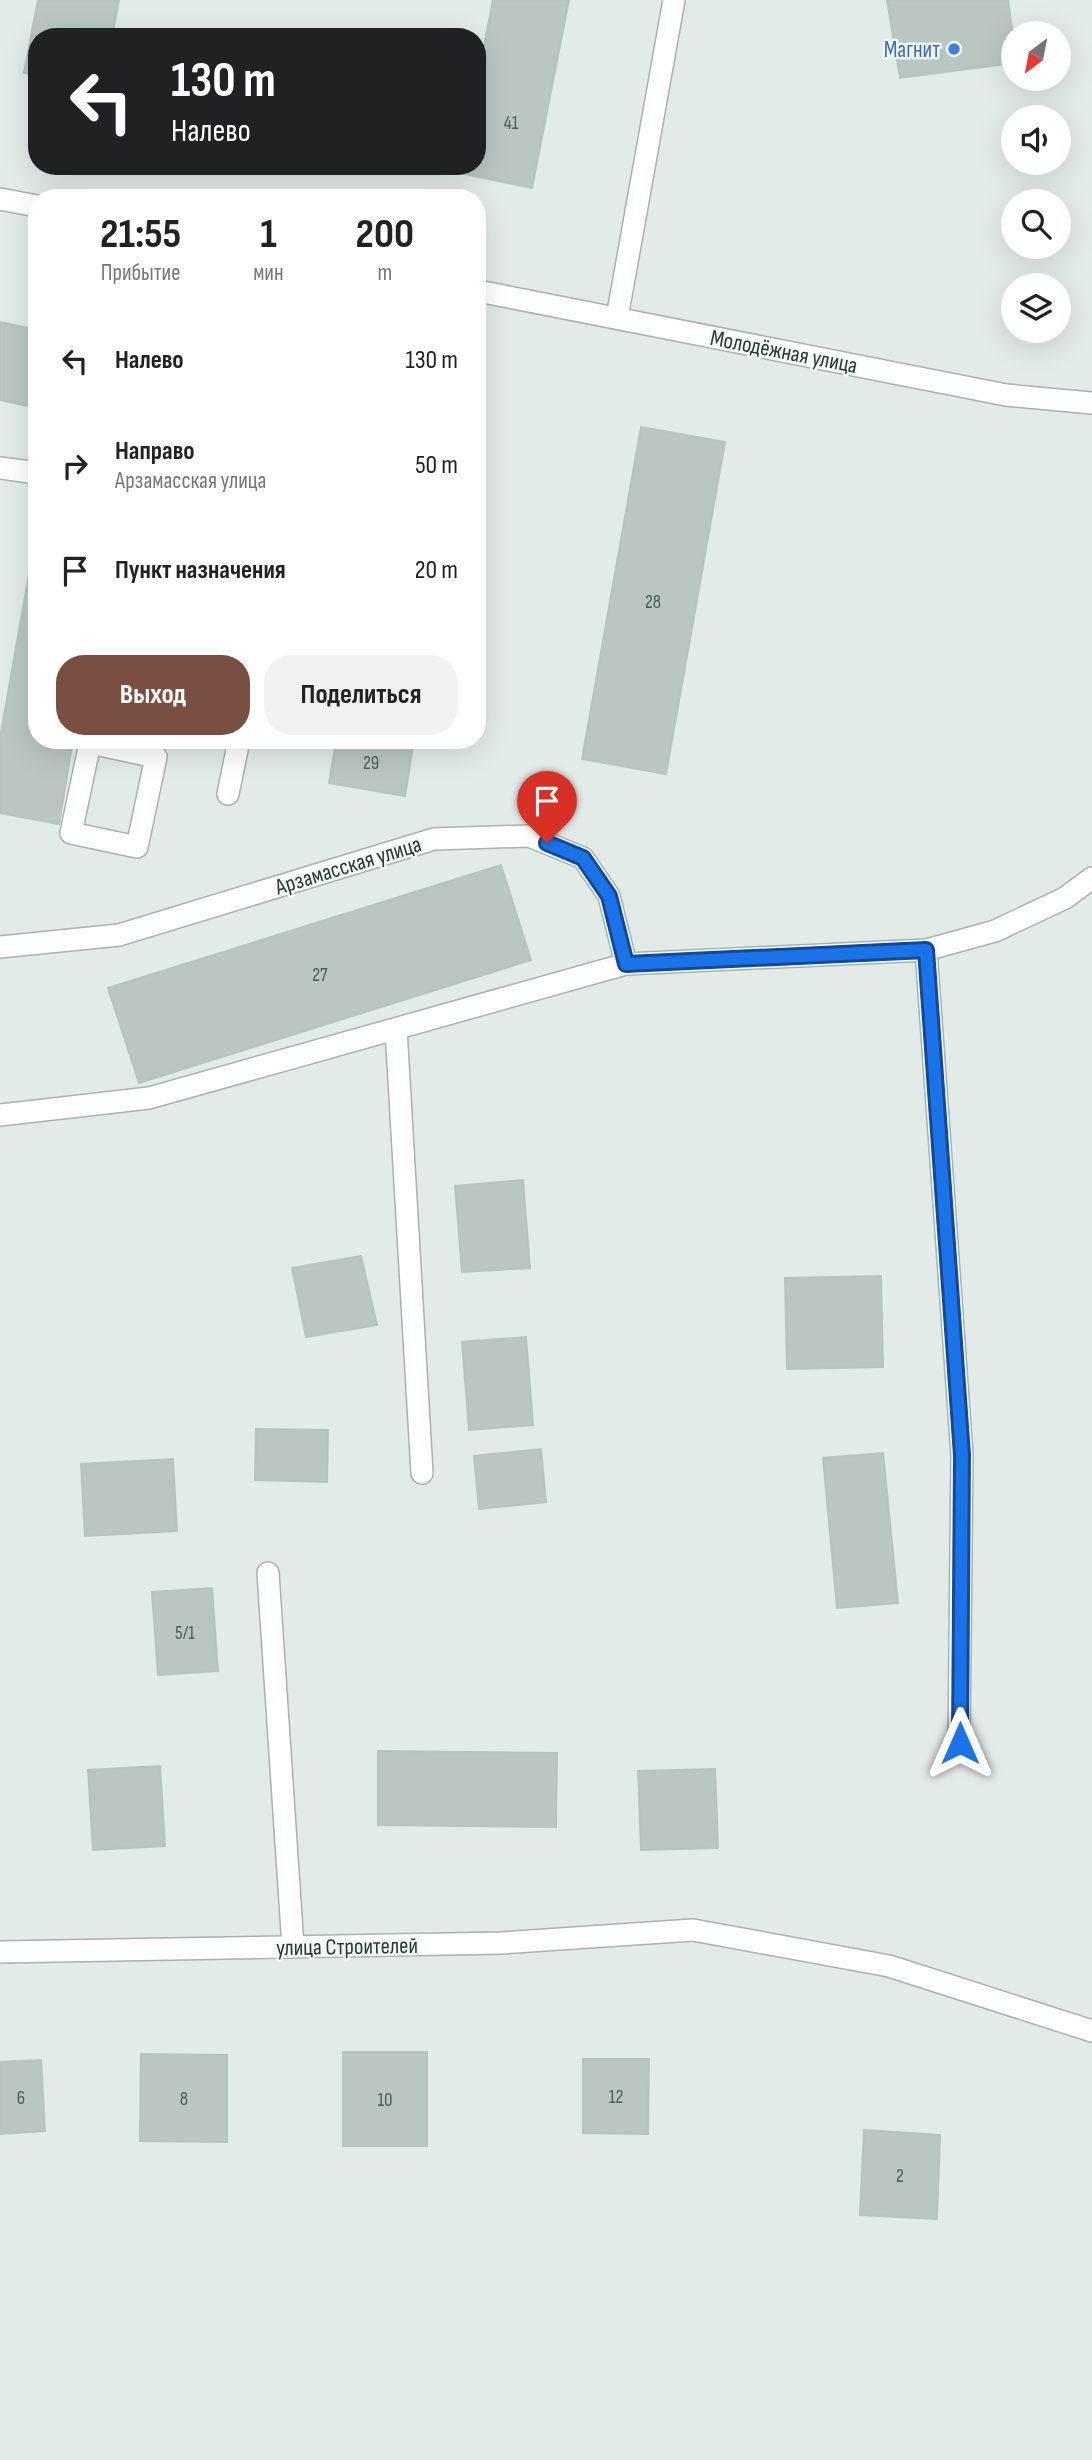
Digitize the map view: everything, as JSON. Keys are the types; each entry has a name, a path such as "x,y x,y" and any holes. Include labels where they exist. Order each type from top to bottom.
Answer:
{"street":[{"path":"617,318 674,0"},
{"path":"0,200 28,205"},
{"name":"Молодёжная улица","path":"486,293 1006,395 1092,402"},
{"path":"0,468 28,472"},
{"path":"89,749 71,833 137,847 156,758 119,749"},
{"path":"228,794 237,749"},
{"name":"Арзамасская улица","path":"0,947 119,935 434,839 529,836 583,858 609,896 626,964"},
{"path":"0,1115 149,1098 626,964 926,950 995,931 1065,898 1092,878"},
{"path":"926,950 962,1455 960,1743"},
{"path":"396,1029 422,1473"},
{"path":"268,1573 293,1947"},
{"name":"улица Строителей","path":"0,1952 502,1943 693,1930 889,1966 1092,2031"}],"building":[{"path":"38,0 119,0 114,28 33,28"},
{"path":"493,0 569,0 532,188 469,175 486,175 486,36"},
{"name":"Магнит","path":"887,0 1008,0 1011,21 1001,21 1001,65 900,78"},
{"path":"28,52 28,74 24,73"},
{"path":"0,322 28,328 28,406 0,400"},
{"path":"641,427 725,442 666,774 582,759"},
{"path":"28,580 28,749 72,749 59,824 0,813 0,738"},
{"path":"335,749 413,749 405,796 329,783"},
{"path":"501,865 531,960 139,1083 108,988"},
{"path":"523,1180 530,1268 462,1272 455,1186"},
{"path":"361,1256 377,1325 306,1337 292,1268"},
{"path":"881,1276 883,1367 787,1369 785,1278"},
{"path":"526,1337 533,1425 469,1430 462,1342"},
{"path":"256,1429 328,1430 327,1482 255,1480"},
{"path":"541,1449 546,1502 479,1509 474,1456"},
{"path":"883,1453 898,1603 837,1608 823,1458"},
{"path":"173,1459 177,1531 85,1536 81,1464"},
{"path":"212,1588 218,1671 158,1675 152,1592"},
{"path":"378,1751 557,1753 556,1827 378,1825"},
{"path":"160,1766 165,1846 93,1850 88,1770"},
{"path":"715,1769 718,1848 641,1850 638,1771"},
{"path":"343,2052 427,2052 427,2146 343,2146"},
{"path":"141,2054 227,2055 227,2142 140,2141"},
{"path":"583,2059 649,2059 648,2134 583,2133"},
{"path":"41,2060 45,2131 0,2134 0,2062"},
{"path":"864,2130 940,2135 937,2219 860,2215"}],"place":[{"name":"Магнит","path":"954,49"}],"route":[{"path":"547,843 583,858 609,896 626,964 926,950 962,1455 960,1743"}]}
